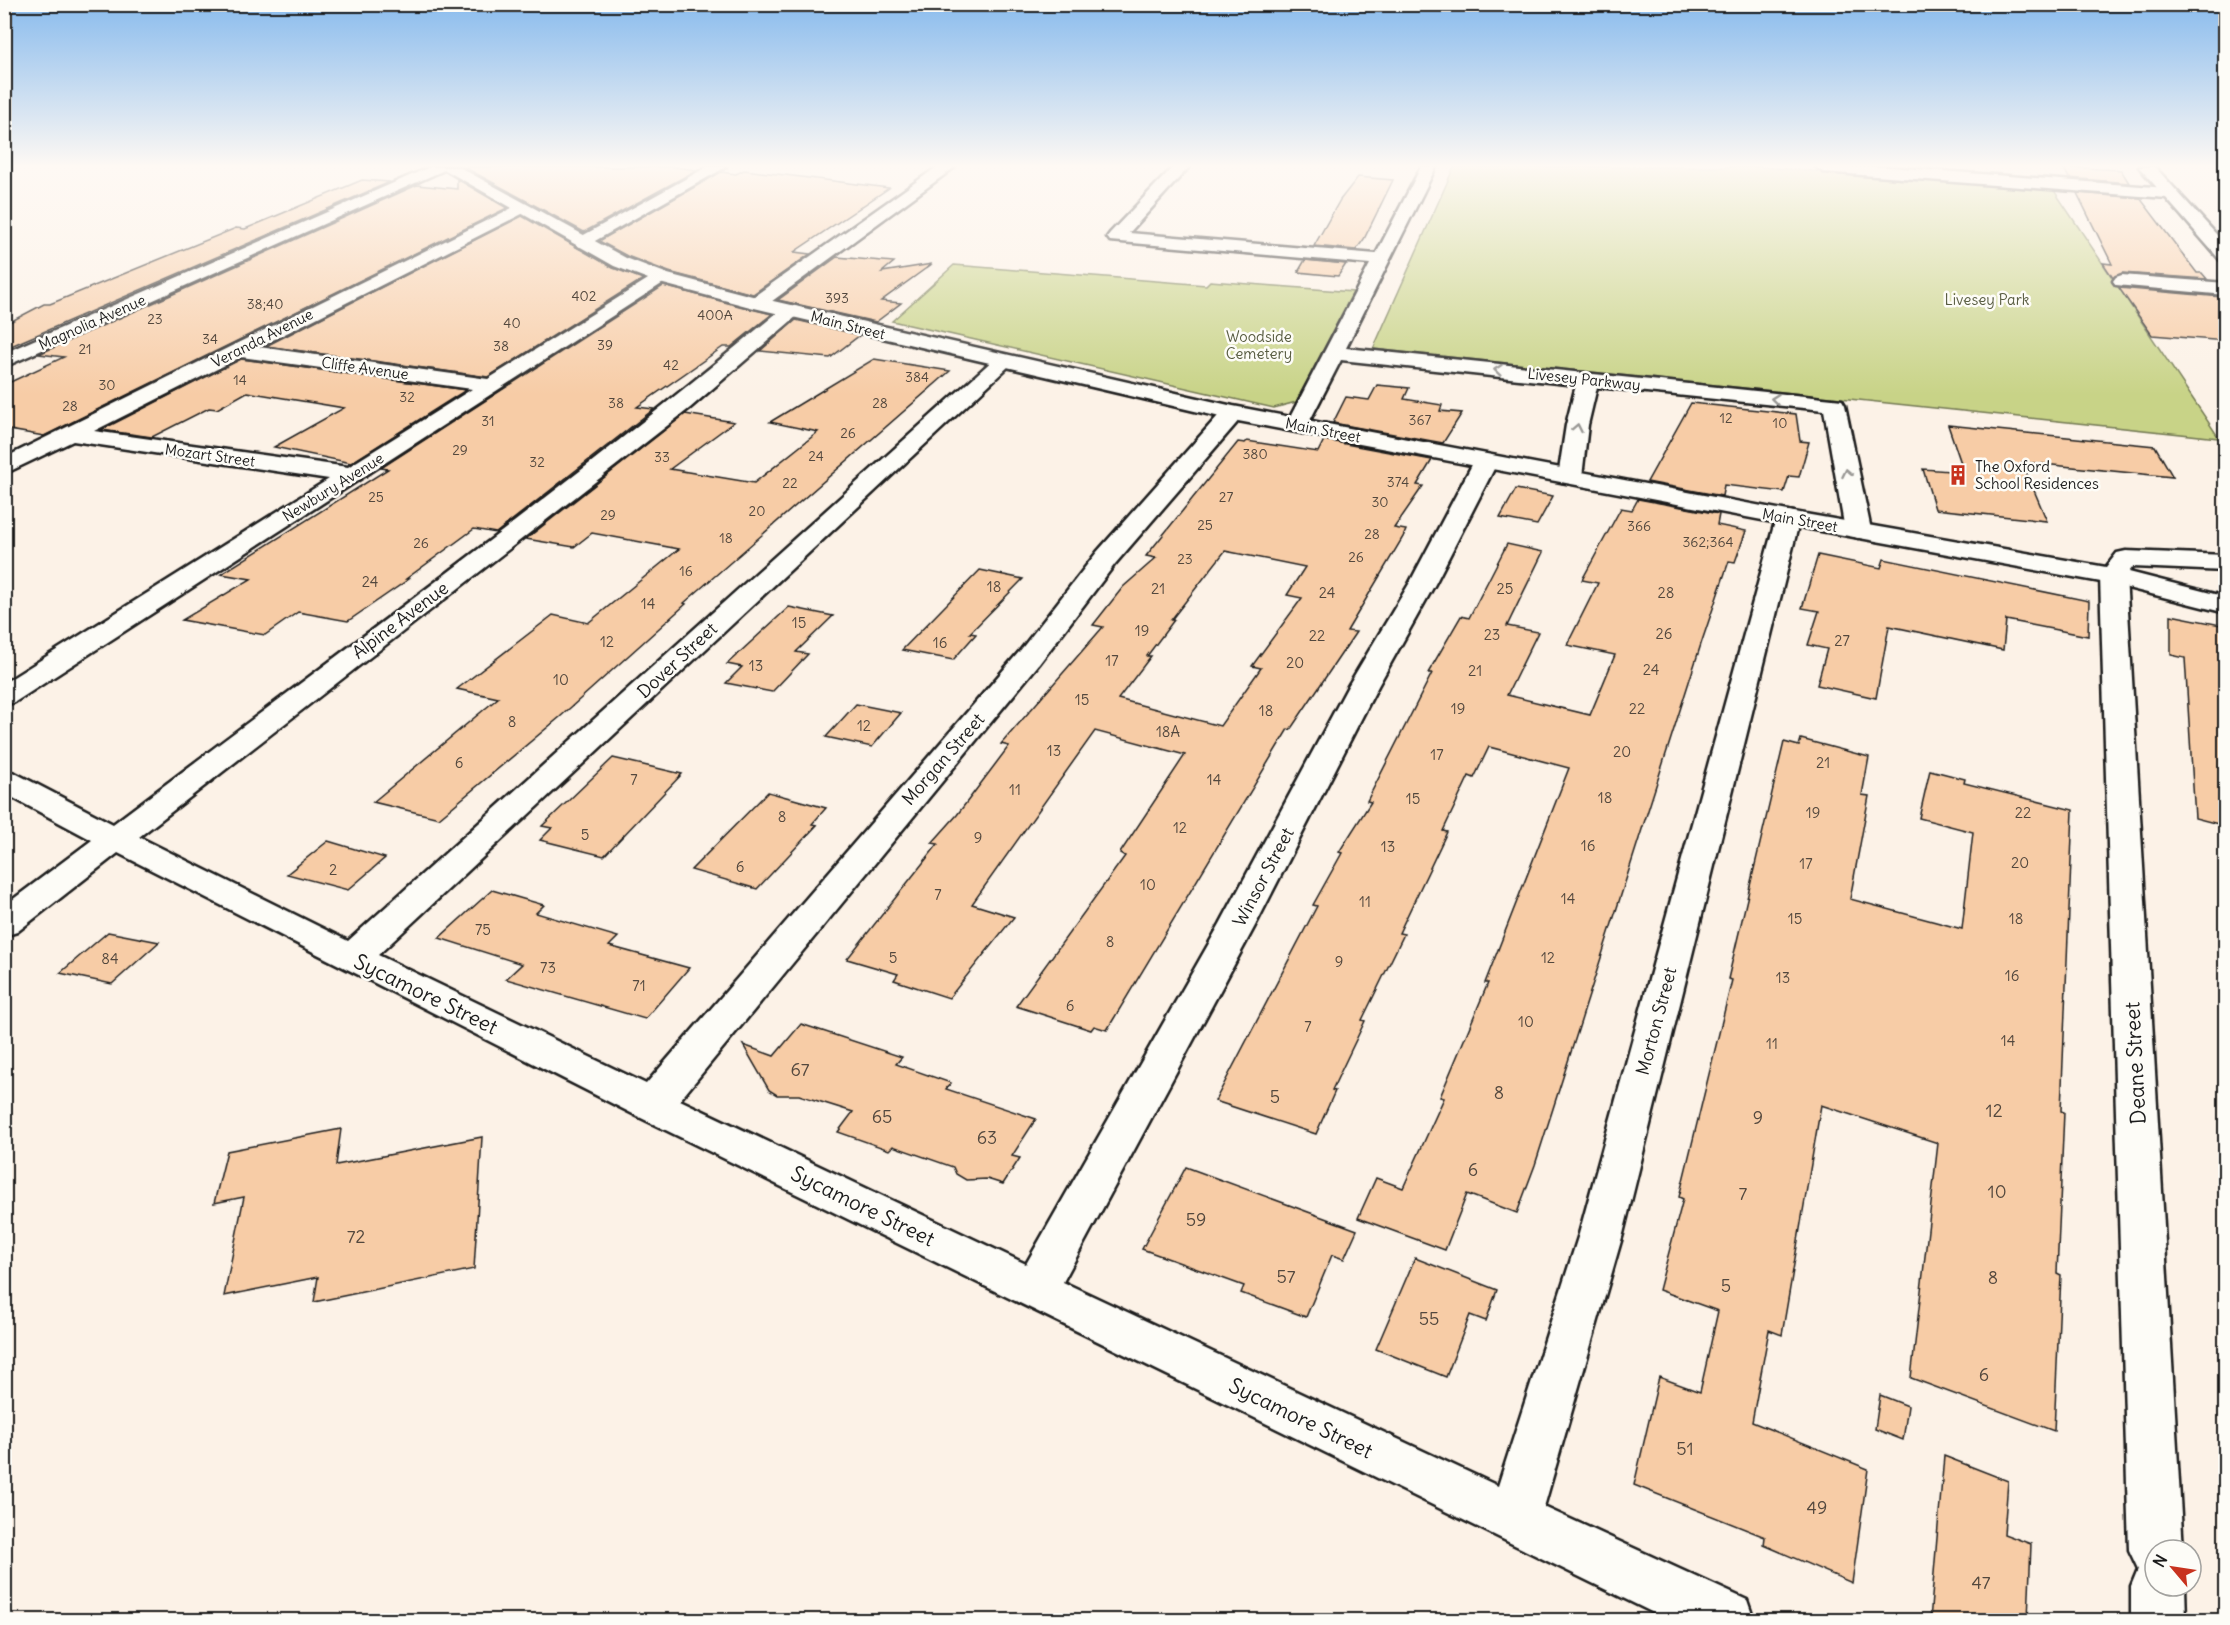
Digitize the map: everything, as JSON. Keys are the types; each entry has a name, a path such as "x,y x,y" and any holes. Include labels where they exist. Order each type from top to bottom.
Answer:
{"street":[{"name":"Magnolia Avenue","path":"4,361 278,243"},
{"name":"Veranda Avenue","path":"4,467 452,243"},
{"name":"Main Street","path":"582,243 620,262 662,278 1002,362 1297,426 2113,576 2226,606"},
{"path":"757,303 841,243"},
{"path":"1183,243 1382,260"},
{"path":"1297,426 1391,243"},
{"path":"2214,243 2226,256"},
{"name":"Newbury Avenue","path":"4,696 662,278"},
{"path":"2122,281 2226,289"},
{"name":"Alpine Avenue","path":"4,924 682,403 791,311"},
{"name":"Cliffe Avenue","path":"237,350 492,386"},
{"name":"Livesey Parkway","path":"1334,353 1834,405 1858,530"},
{"name":"Dover Street","path":"352,958 607,726 825,520 1002,362"},
{"path":"1570,477 1577,425 1588,380"},
{"name":"Morgan Street","path":"652,1105 1029,658 1106,558 1233,413"},
{"name":"Mozart Street","path":"70,434 351,475"},
{"name":"Winsor Street","path":"1035,1290 1238,924 1363,686 1422,584 1486,461"},
{"name":"Morton Street","path":"1514,1520 1600,1234 1788,518"},
{"path":"2113,576 2126,559 2226,563"},
{"name":"Deane Street","path":"2113,576 2155,1538"},
{"name":"Sycamore Street","path":"4,780 115,839 352,958 652,1105 1514,1520 1727,1620"},
{"path":"2158,1598 2159,1620"}],"green space":[{"name":"Livesey Park","path":"1420,243 2089,243 2219,438 1373,349"},
{"name":"Woodside Cemetery","path":"954,265 1206,285 1210,281 1353,292 1296,402 1274,408 892,321"}],"building":[{"path":"200,243 249,243 4,349 4,325 44,304 50,304"},
{"path":"288,243 436,243 44,436 4,429 4,385 64,357 39,354"},
{"path":"469,243 569,243 613,268 643,279 488,377 266,346"},
{"path":"602,243 808,243 794,252 810,254 753,294 669,272 627,256"},
{"path":"1316,243 1361,243 1356,250 1314,246"},
{"path":"2102,243 2174,243 2197,273 2202,273 2207,279 2122,273 2113,278 2103,263 2112,264"},
{"path":"837,257 894,262 882,272 932,264 881,301 901,303 876,322 778,300"},
{"path":"1305,260 1346,264 1338,276 1298,272"},
{"path":"663,286 772,314 731,347 723,347 637,407 654,409 496,533 474,529 406,579 409,579 348,621 298,612 265,635 182,620 251,579 221,574 388,469 381,468"},
{"path":"2119,288 2222,297 2226,300 2226,341 2152,335"},
{"path":"796,320 860,335 830,358 760,351"},
{"path":"241,359 466,390 351,463 274,447 344,408 247,392 217,409 209,408 152,437 101,430"},
{"path":"874,359 950,371 684,603 686,604 560,717 439,818 373,802 498,698 457,689 553,615 588,623 679,549 592,533 574,547 526,539 685,414 734,422 670,469 754,483 818,432 770,422"},
{"path":"1377,385 1409,388 1404,399 1442,405 1440,411 1462,413 1443,443 1333,423 1346,397 1369,400"},
{"path":"1691,403 1796,414 1800,441 1809,442 1799,477 1789,476 1784,492 1724,485 1722,496 1647,482"},
{"name":"The Oxford School Residences","path":"1948,425 2155,446 2173,477 2022,462 2047,521 1935,509 1923,469 1964,472"},
{"path":"1324,440 1432,460 1417,485 1423,486 1394,528 1406,530 1403,537 1347,631 1356,632 1290,730 1288,729 1107,1030 1094,1026 1091,1030 1016,1006 1125,856 1120,853 1185,755 1095,731 972,904 1014,917 949,998 894,980 898,974 847,959 938,844 932,843 957,815 1009,746 1001,744 1103,627 1093,625 1123,587 1156,558 1146,556 1238,442 1247,441 1318,452","holes":["1225,551 1305,567 1287,595 1302,598 1252,666 1261,668 1220,726 1118,699 1151,656 1147,656 1174,620 1171,620"]},
{"path":"1516,489 1553,496 1537,525 1500,518"},
{"path":"1638,499 1719,514 1717,525 1746,531 1735,562 1729,561 1702,641 1535,1165 1517,1213 1467,1194 1445,1250 1358,1218 1376,1178 1403,1188 1444,1098 1440,1097 1488,983 1485,983 1569,768 1489,747 1474,778 1469,776 1443,831 1447,832 1399,933 1404,934 1362,1020 1365,1021 1332,1090 1335,1091 1316,1134 1215,1101 1317,906 1313,905 1342,853 1339,852 1371,802 1367,801 1432,673 1428,673 1461,616 1469,618 1507,544 1543,552 1507,626 1538,632 1507,695 1590,715 1615,655 1567,645 1598,583 1582,580 1621,508 1632,510"},
{"path":"1818,555 1881,568 1884,559 2089,601 2088,636 2006,620 2003,650 1889,626 1876,698 1817,685 1827,649 1808,645 1819,611 1802,608"},
{"path":"980,570 1023,579 970,633 976,634 953,660 902,650"},
{"path":"789,607 833,616 796,652 808,654 772,692 726,683 742,667 727,664"},
{"path":"2171,615 2226,626 2226,826 2195,818 2185,658 2171,655"},
{"path":"856,704 901,713 872,747 826,737"},
{"path":"1801,739 1869,757 1862,795 1869,796 1850,899 1962,929 1973,832 1919,818 1930,770 1965,779 1964,783 2073,810 2061,1111 2064,1112 2057,1273 2061,1275 2054,1431 1911,1378 1938,1143 1821,1105 1782,1335 1769,1330 1752,1422 1868,1469 1852,1583 1764,1545 1765,1537 1634,1485 1659,1377 1700,1392 1718,1311 1659,1290 1683,1199 1679,1197 1732,980 1728,979 1784,742 1799,746"},
{"path":"613,758 682,774 604,856 540,840 552,828 542,826"},
{"path":"768,792 826,808 812,824 817,825 757,889 691,870"},
{"path":"328,841 385,858 348,890 287,874"},
{"path":"492,890 544,905 536,913 618,937 609,946 689,968 645,1019 506,979 522,964 439,938"},
{"path":"108,932 159,942 112,984 60,973"},
{"path":"801,1024 902,1057 896,1064 951,1083 946,1089 1036,1119 1012,1156 1020,1158 1003,1184 987,1179 966,1180 956,1174 953,1167 893,1146 889,1150 838,1132 853,1112 799,1095 777,1095 769,1090 743,1045 774,1056"},
{"path":"341,1129 336,1165 482,1137 474,1269 314,1302 318,1277 224,1296 244,1197 214,1203 227,1151"},
{"path":"1186,1167 1357,1230 1344,1259 1332,1255 1306,1317 1241,1293 1244,1286 1142,1249"},
{"path":"1415,1258 1497,1290 1486,1321 1470,1315 1446,1377 1376,1349"},
{"path":"1880,1395 1908,1406 1903,1440 1875,1429"},
{"path":"1944,1456 2008,1481 2004,1534 2031,1544 2028,1620 1930,1620"}],"place":[{"name":"The Oxford School Residences","path":"1958,475"}]}
